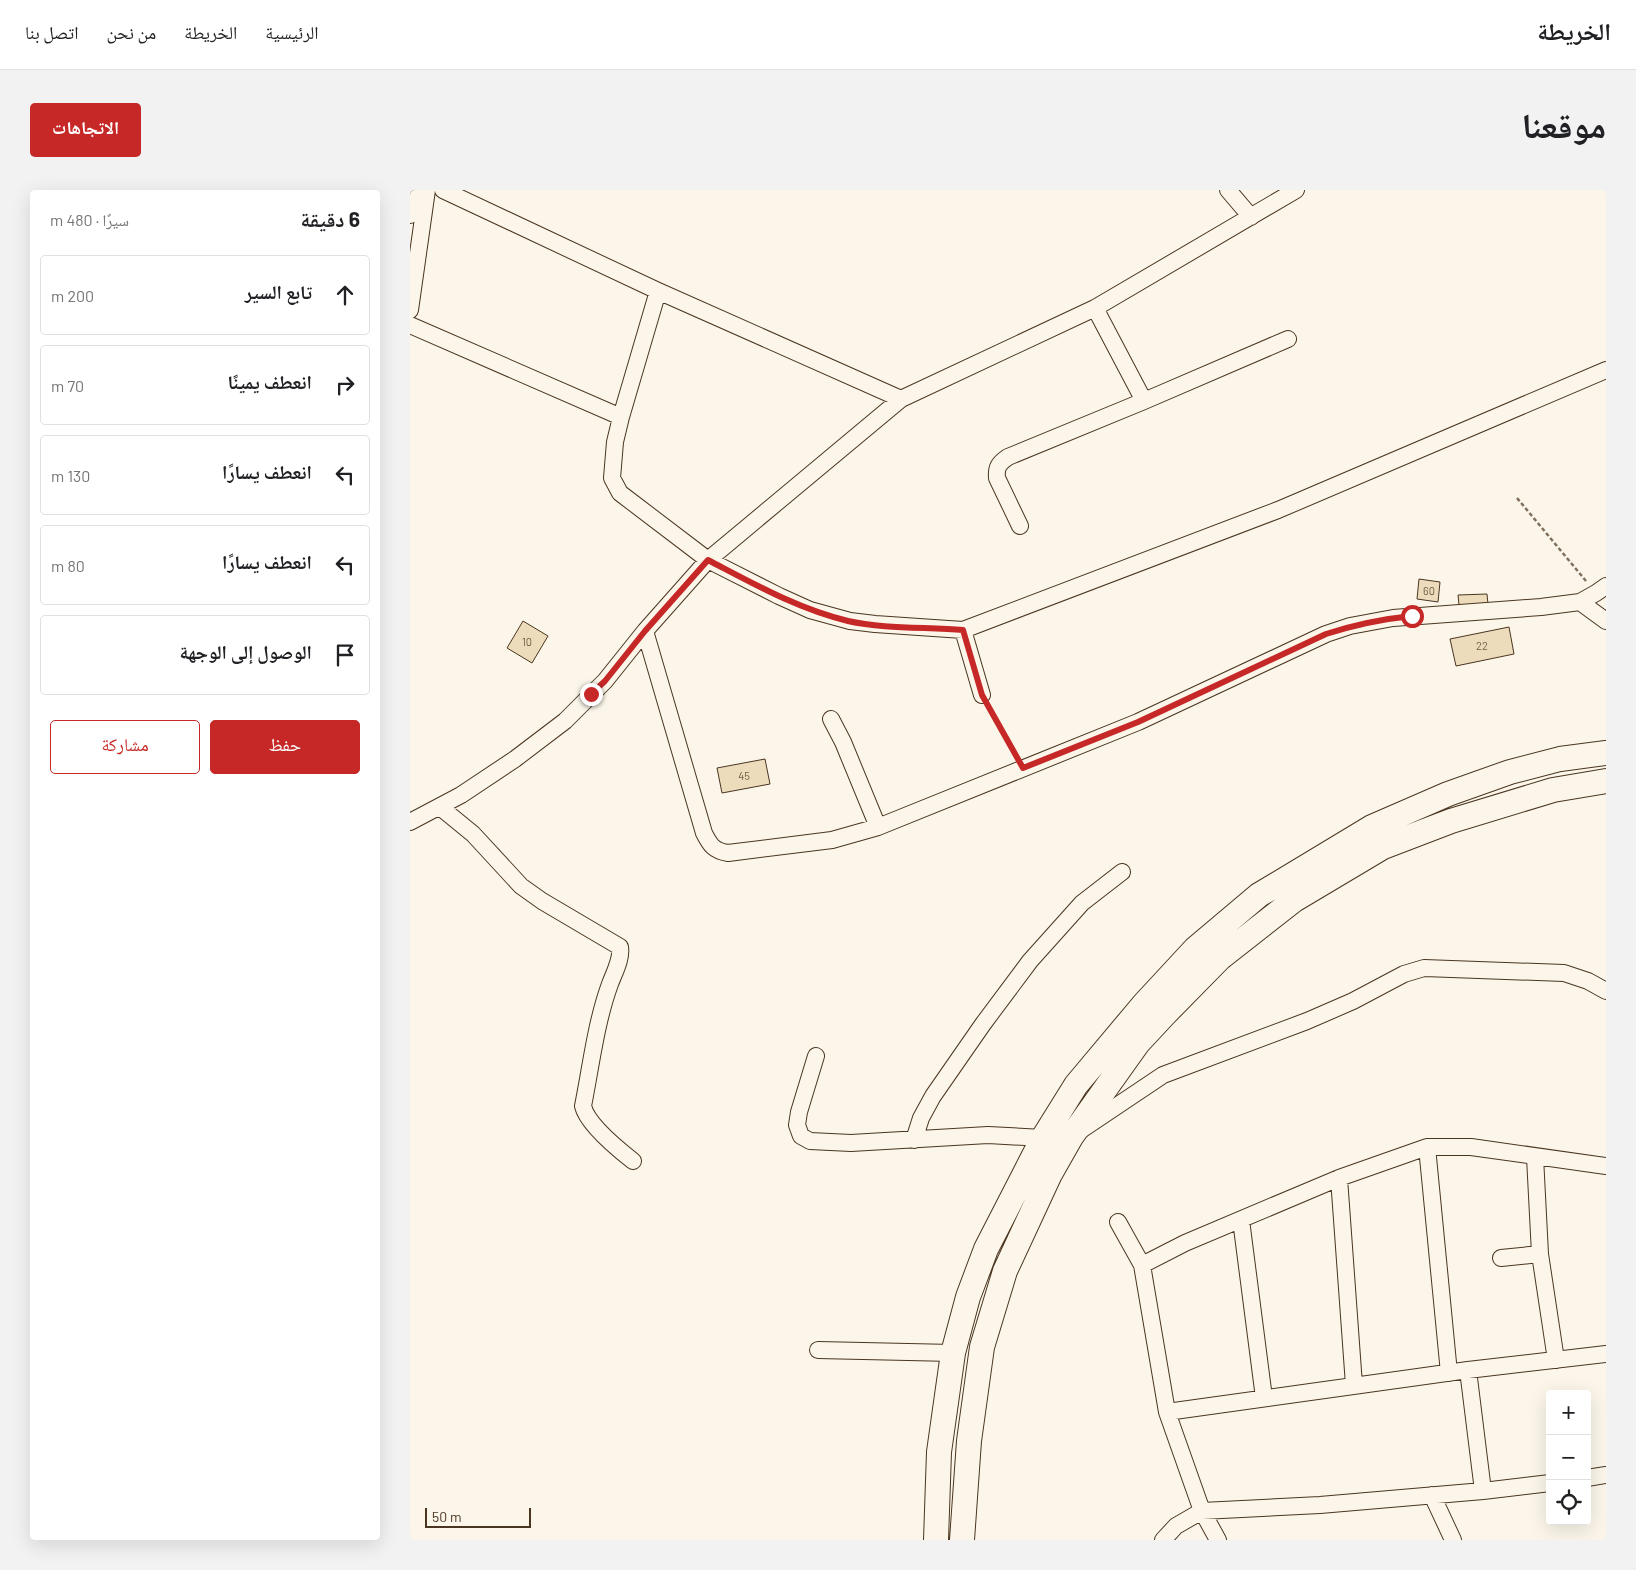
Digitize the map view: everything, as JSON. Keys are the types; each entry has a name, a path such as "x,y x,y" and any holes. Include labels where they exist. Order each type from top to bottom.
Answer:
{"highway":[{"path":"936,1540 939,1452 953,1353 968,1297 986,1249 1042,1138 1076,1085 1144,1004 1195,949 1259,895 1372,827 1448,794 1510,772 1560,759 1606,753"},
{"path":"962,1540 969,1441 982,1347 1005,1271 1050,1174 1071,1137 1138,1043 1220,958 1294,900 1383,847 1451,820 1553,790 1606,781"}],"street":[{"path":"410,215 414,190"},
{"path":"410,310 412,275 427,190"},
{"path":"443,190 658,291 901,399"},
{"path":"1228,190 1251,217"},
{"path":"410,822 461,796 515,759 564,720 605,681 645,631 708,560 901,399 1095,308 1296,190"},
{"path":"658,291 620,417 613,452 612,478 620,494 708,560 810,610 850,621 874,624 963,630 1278,510 1606,370"},
{"path":"1095,308 1144,401"},
{"path":"410,325 620,417"},
{"path":"1020,526 997,478 996,469 1000,462 1288,339"},
{"path":"645,631 704,833 715,850 728,853 832,840 878,827 1138,722 1326,634 1350,626 1393,618 1541,607 1580,602 1601,589"},
{"path":"1580,602 1606,621"},
{"path":"963,630 982,695"},
{"path":"831,719 843,742 878,827"},
{"path":"440,807 473,834 521,886 542,901 620,947 621,952 600,1015 583,1106 589,1119 616,1148 633,1161"},
{"path":"914,1140 921,1118 934,1096 983,1024 1030,961 1082,903 1122,872"},
{"path":"1071,1137 1163,1075 1307,1021 1353,1001 1404,974 1424,968 1564,973 1588,981 1606,991"},
{"path":"816,1056 799,1112 797,1125 801,1136 810,1142 914,1140 988,1135 1042,1138"},
{"path":"1427,1146 1448,1373"},
{"path":"1142,1265 1185,1243 1339,1178 1427,1146 1471,1147 1606,1166"},
{"path":"1535,1157 1540,1254 1556,1360"},
{"path":"1339,1178 1354,1385"},
{"path":"1241,1220 1264,1398"},
{"path":"1118,1222 1142,1265 1167,1412 1202,1511 1218,1540"},
{"path":"1501,1258 1540,1254"},
{"path":"818,1350 953,1353"},
{"path":"1167,1412 1354,1385 1606,1354"},
{"path":"1468,1370 1483,1491"},
{"path":"1591,1477 1606,1475"},
{"path":"1163,1540 1176,1526 1202,1511 1320,1505 1432,1496 1546,1483"},
{"path":"1432,1496 1453,1540"}],"path":[{"path":"1517,498 1601,589"},
{"path":"982,695 1023,768"}],"building":[{"path":"1419,579 1440,582 1438,602 1417,599"},
{"path":"1487,594 1488,604 1459,605 1458,595"},
{"path":"523,621 548,636 532,663 507,648"},
{"path":"1509,627 1514,654 1456,666 1450,639"},
{"path":"765,759 770,784 722,793 717,768"}],"route":[{"path":"591,694 605,681 645,631 708,560 810,610 850,621 963,630 982,695 1023,768 1138,722 1326,634 1350,626 1412,616"}]}
